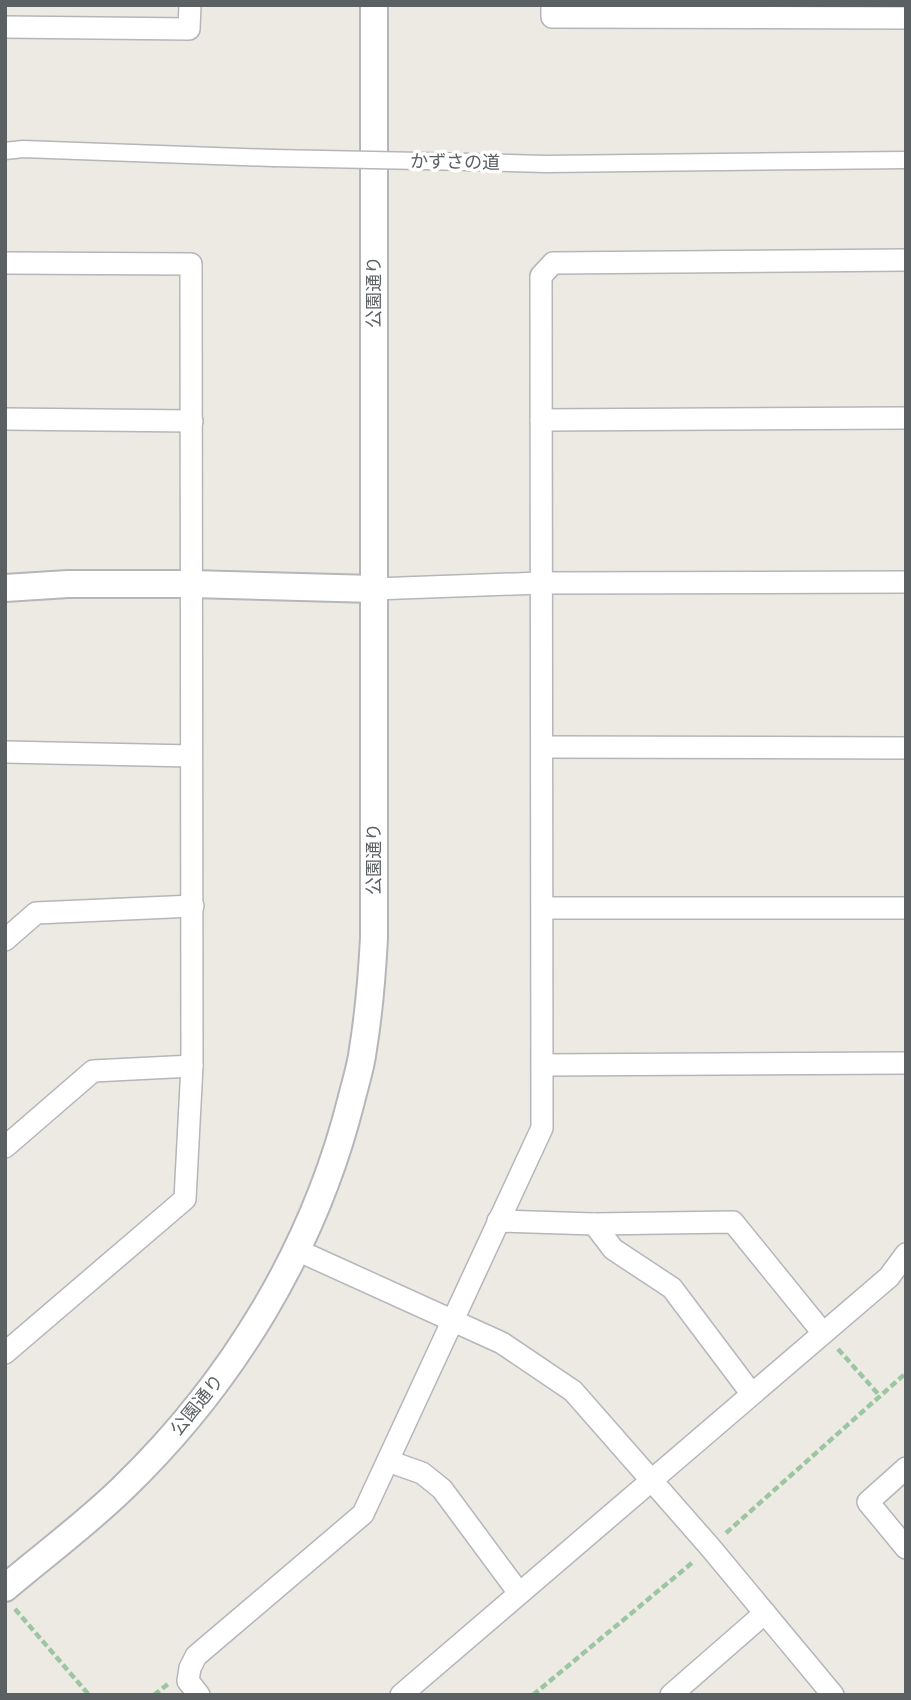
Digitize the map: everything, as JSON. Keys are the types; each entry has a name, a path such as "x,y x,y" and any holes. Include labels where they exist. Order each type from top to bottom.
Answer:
{"street":[{"path":"5,27 190,29 190,5"},
{"name":"公園通り","path":"9,1597 122,1489 176,1433 217,1382 253,1329 298,1250 325,1188 344,1130 363,1052 374,939 374,5"},
{"path":"552,5 552,17 906,18"},
{"name":"かずさの道","path":"5,151 546,164 906,160"},
{"path":"199,1695 188,1681 196,1656 363,1514 542,1128 541,276 553,263 906,260"},
{"path":"5,263 191,264 192,421 192,1066 185,1199 5,1353"},
{"path":"541,420 906,418"},
{"path":"5,419 192,421"},
{"path":"5,587 191,584 374,589 540,583 906,582"},
{"path":"542,747 906,748"},
{"path":"5,752 191,756"},
{"path":"5,940 36,914 192,906"},
{"path":"543,908 906,908"},
{"path":"542,1065 906,1063"},
{"path":"5,1147 93,1071 192,1066"},
{"path":"498,1221 594,1224 733,1222 823,1333"},
{"path":"594,1224 613,1249 672,1288 751,1393"},
{"path":"298,1250 502,1343 573,1391 710,1547 833,1695"},
{"path":"401,1695 889,1277 906,1254"},
{"path":"388,1461 422,1473 442,1489 519,1593"},
{"path":"906,1468 868,1502 906,1548"},
{"path":"671,1695 765,1613"}],"path":[{"path":"823,1333 878,1395"},
{"path":"533,1695 710,1547 878,1395 906,1373"},
{"path":"9,1597 89,1695"}]}
